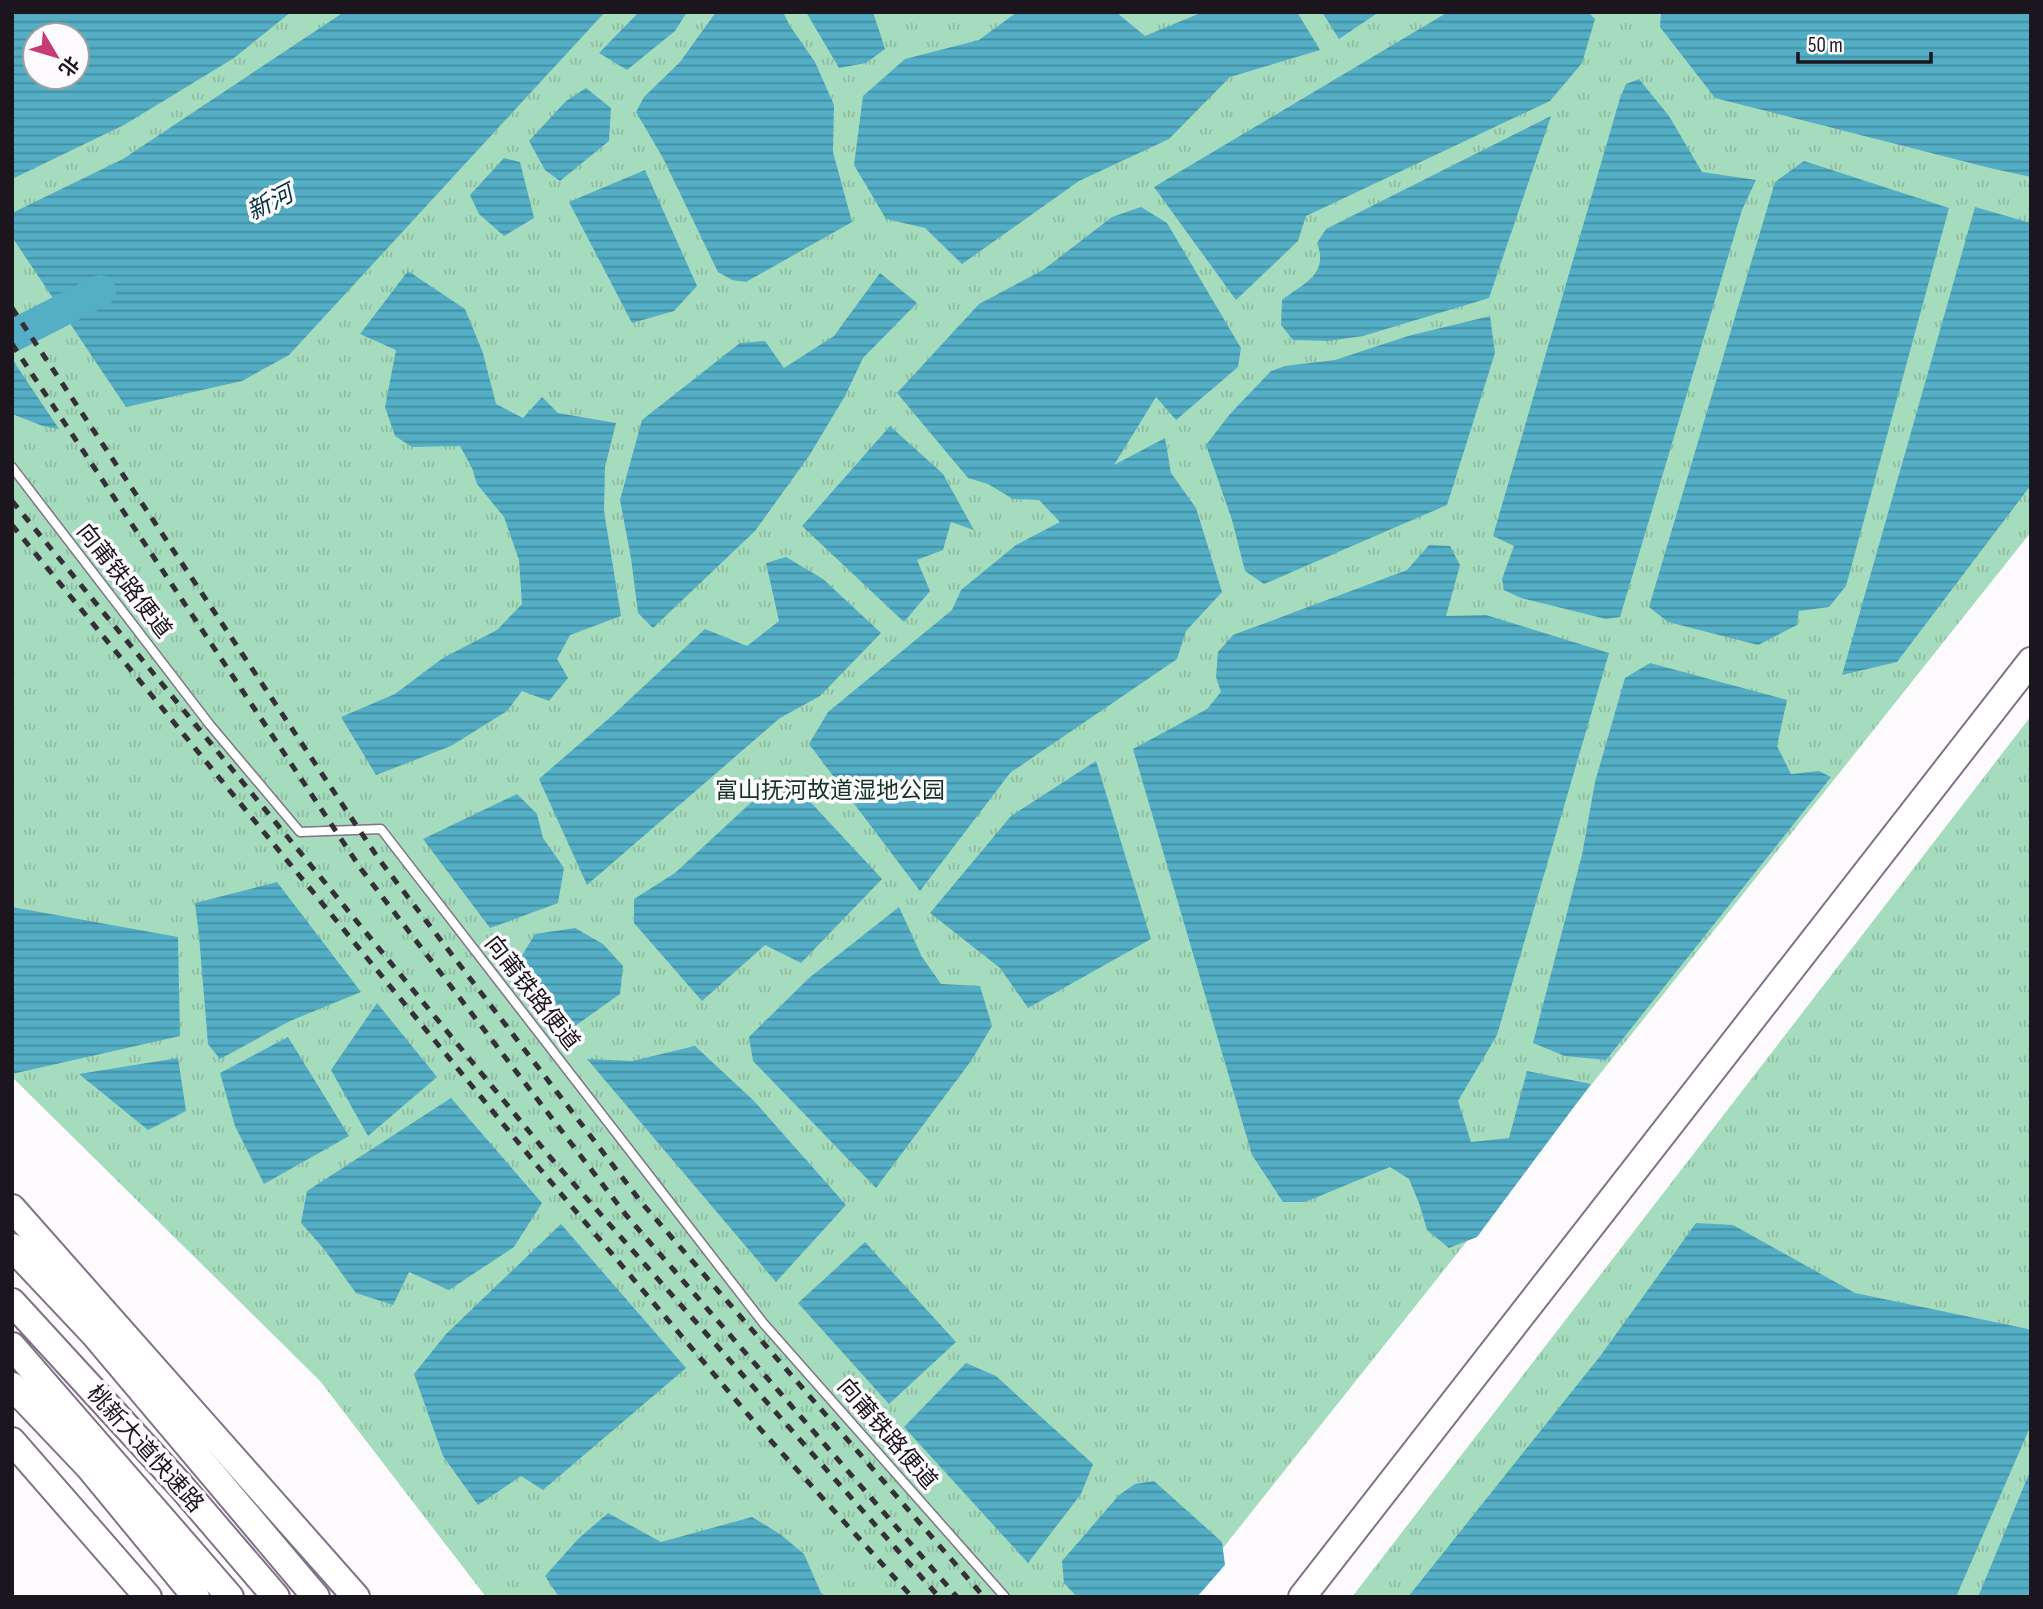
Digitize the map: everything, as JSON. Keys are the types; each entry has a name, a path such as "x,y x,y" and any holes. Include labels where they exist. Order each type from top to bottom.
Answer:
{"main road":[{"path":"1302,1597 2031,662"},
{"path":"12,1208 356,1597"},
{"path":"12,1247 95,1335 316,1597"},
{"name":"桃新大道快速路","path":"12,1302 180,1485 276,1597"},
{"name":"桃新大道快速路","path":"12,1346 230,1597"},
{"path":"12,1386 89,1467 196,1597"},
{"path":"12,1441 148,1597"}],"lane":[{"name":"向莆铁路便道","path":"12,467 210,725 300,832 381,829 764,1324 1005,1597"}],"green space":[{"name":"富山抚河故道湿地公园","path":"12,12 2031,12 2031,532 1184,1597 486,1597 320,1381 12,1077"},
{"path":"2031,716 2031,1597 1352,1597"}],"water":[{"path":"12,12 291,12 234,58 124,125 12,179"},
{"path":"344,12 605,12 289,355 242,381 126,407 12,237 12,213 123,159"},
{"path":"639,12 687,12 675,31 627,70 599,53"},
{"path":"716,12 783,12 815,62 834,105 833,152 852,222 746,282 732,280 718,272 663,158 636,112 644,97 680,62"},
{"path":"806,12 873,12 885,49 866,63 839,68"},
{"path":"1017,12 1116,12 1145,36 1203,12 1297,12 1320,50 1230,77 1169,139 1079,181 962,264 925,228 886,219 854,165 863,96 905,59 979,40"},
{"path":"1322,12 1379,12 1339,39"},
{"path":"1448,12 1588,12 1595,19 1582,63 1550,101 1306,216 1298,241 1236,300 1154,187"},
{"path":"1661,12 2031,12 2031,177 1715,98 1660,27"},
{"path":"1639,79 1669,116 1702,172 1756,180 1742,210 1620,617 1606,619 1521,598 1504,590 1502,579 1514,546 1493,536 1620,98 1626,84"},
{"path":"586,88 611,108 609,141 560,181 545,170 529,141 566,101"},
{"path":"1551,116 1489,298 1363,336 1328,341 1293,340 1281,325 1282,300 1306,283 1317,271 1320,254 1317,243 1326,229"},
{"path":"504,158 520,162 534,218 504,236 479,214 470,195"},
{"path":"1804,161 1949,208 1846,586 1829,607 1799,611 1797,625 1758,645 1668,622 1649,607 1775,182"},
{"path":"645,170 697,286 674,311 632,323 569,202"},
{"path":"1141,207 1167,223 1241,348 1238,367 1176,420 1156,397 1114,465 1165,438 1171,473 1196,508 1222,592 1186,631 1177,659 1010,773 920,891 809,744 828,712 952,610 961,590 1016,545 1060,522 1039,500 1013,499 988,484 968,478 897,393 979,304 1043,270 1112,217"},
{"path":"1975,207 2031,223 2031,485 1897,662 1842,675"},
{"path":"408,271 465,309 483,353 496,404 523,418 542,397 558,413 616,423 605,467 604,511 621,616 570,635 557,659 568,678 549,701 522,691 507,711 451,746 376,775 341,717 395,694 443,658 497,630 522,604 519,560 504,517 477,484 460,446 412,447 395,436 385,407 396,350 360,334"},
{"path":"880,273 917,303 863,358 845,396 809,456 755,531 653,628 638,613 620,500 642,420 740,343 765,341 784,368 834,336"},
{"path":"1490,316 1495,353 1447,505 1264,584 1245,571 1232,520 1206,445 1230,414 1271,371 1285,366 1335,360 1408,336"},
{"path":"12,359 59,429 12,414"},
{"path":"890,426 943,474 974,530 951,522 943,550 917,560 930,591 904,622 802,526"},
{"path":"1429,545 1450,546 1460,565 1446,616 1486,615 1609,653 1497,1035 1458,1101 1471,1142 1509,1138 1527,1071 1591,1084 1477,1237 1449,1248 1427,1230 1409,1179 1390,1167 1305,1202 1283,1202 1252,1155 1133,749 1207,709 1221,692 1216,677 1218,652 1233,635 1407,570"},
{"path":"786,557 823,579 881,633 820,696 780,718 587,885 539,779 705,629 747,646 779,621 766,563"},
{"path":"1650,663 1787,700 1777,746 1791,774 1819,771 1831,777 1606,1060 1565,1056 1533,1043 1582,855 1595,782 1625,678"},
{"path":"1096,761 1151,939 1028,1008 1000,968 930,913 1011,816"},
{"path":"790,780 882,879 801,963 765,945 702,1001 634,923 634,899 675,873 757,797"},
{"path":"517,794 537,814 543,838 564,868 558,903 490,928 423,839"},
{"path":"277,882 361,992 290,1021 220,1059 208,1044 195,903"},
{"path":"12,907 178,937 180,1036 12,1074"},
{"path":"899,907 922,957 941,984 980,986 992,1026 971,1061 876,1188 753,1061 749,1037 809,978"},
{"path":"575,928 603,944 623,966 620,994 568,1031 518,962 535,934"},
{"path":"377,1003 437,1077 368,1136 331,1070"},
{"path":"288,1037 349,1136 264,1184 235,1126 220,1073"},
{"path":"695,1046 754,1101 846,1205 776,1282 587,1059 632,1061"},
{"path":"178,1058 186,1111 148,1130 79,1074"},
{"path":"451,1098 542,1203 514,1247 449,1290 409,1272 393,1305 356,1293 301,1223 307,1191"},
{"path":"1696,1223 1733,1225 1855,1293 2028,1329 2031,1332 2031,1425 1956,1597 1408,1597 1601,1355"},
{"path":"561,1224 686,1368 543,1490 521,1476 478,1505 443,1456 414,1374 446,1334"},
{"path":"865,1242 956,1342 889,1404 798,1303"},
{"path":"966,1363 996,1376 1093,1464 1081,1494 1028,1563 904,1427"},
{"path":"2031,1469 2031,1597 1978,1597"},
{"path":"1154,1481 1222,1542 1225,1565 1197,1597 1077,1597 1064,1583 1062,1561 1119,1495 1135,1484"},
{"path":"608,1513 661,1542 752,1517 780,1534 804,1554 821,1593 826,1597 559,1597 545,1576 578,1539"}],"waterway":[{"name":"新河","path":"12,336 100,291"}],"railway":[{"path":"12,308 378,858 641,1202 984,1597"},
{"path":"12,344 361,869 626,1215 957,1597"},
{"path":"12,501 550,1157 939,1597"},
{"path":"12,525 540,1169 762,1431 912,1597"}]}
